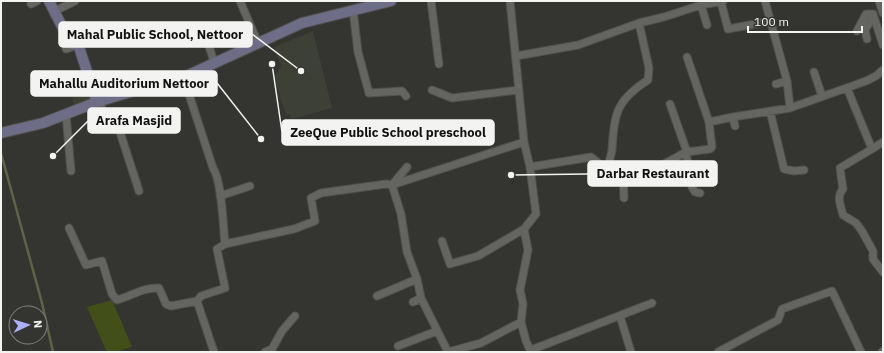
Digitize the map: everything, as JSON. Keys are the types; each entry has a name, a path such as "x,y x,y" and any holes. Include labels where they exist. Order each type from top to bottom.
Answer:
{"street":[{"path":"49,1 71,44 76,43 78,45"},
{"path":"55,11 75,1"},
{"path":"240,1 258,43"},
{"path":"2,133 43,123 99,102 140,89 171,83 183,76 302,22 391,1"},
{"path":"431,1 439,64"},
{"path":"442,241 450,264 478,256 524,229 536,214 530,167 524,142 510,1"},
{"path":"516,56 578,45 639,23 664,17 701,5 722,1 728,29 771,21"},
{"path":"765,1 787,81 790,108"},
{"path":"879,1 883,13"},
{"path":"701,5 707,25"},
{"path":"353,10 358,52 369,93 402,91 406,96"},
{"path":"857,31 866,14 872,14 883,45"},
{"path":"867,39 864,30 873,17"},
{"path":"608,168 612,151 613,132 618,111 623,102 639,85 648,80 649,68 639,23"},
{"path":"200,27 209,46 214,62"},
{"path":"66,49 78,45"},
{"path":"78,45 104,120 115,124 118,129 139,191"},
{"path":"530,167 591,157 598,163 633,178 643,177 687,152 710,149 712,147 709,122 687,57"},
{"path":"709,122 790,108 848,88 876,76 883,70"},
{"path":"814,72 822,96"},
{"path":"183,76 213,168 217,173 225,244"},
{"path":"776,84 787,81"},
{"path":"848,88 872,149"},
{"path":"432,90 452,98 519,90"},
{"path":"670,104 682,134 687,152 692,187 695,192 700,193"},
{"path":"770,111 784,169 794,172 804,170"},
{"path":"66,114 70,171"},
{"path":"733,117 735,126"},
{"path":"69,228 86,264 102,261 112,294 117,300 152,287 159,288 166,304 171,306 196,301 201,296 225,288 217,249 225,244 294,229 315,221 312,198 321,193 386,184 392,185 524,142"},
{"path":"883,142 840,168 843,189 839,200 843,215 856,223 862,231 873,251 873,259 883,272"},
{"path":"392,185 407,167"},
{"path":"623,174 624,198"},
{"path":"392,185 401,214 407,252 417,279 421,298 448,352 481,343 521,322"},
{"path":"220,196 250,186"},
{"path":"524,229 528,250 520,290 523,304 521,322 526,341 531,351 652,303"},
{"path":"377,296 417,279"},
{"path":"718,352 778,320 782,310 832,291 861,352"},
{"path":"413,302 421,298"},
{"path":"196,301 214,352"},
{"path":"265,352 272,349 282,331 295,316"},
{"path":"620,316 631,352"},
{"path":"398,346 438,331"}],"shaded area":[{"path":"313,31 332,108 292,119 290,114 286,115 274,77 281,66 274,47"},
{"path":"87,85 92,100 74,105 72,97 77,96 75,88"}],"green space":[{"path":"112,300 132,347 115,352 107,352 87,307"}],"waterway":[{"path":"1,153 42,303 53,352"}],"place":[{"name":"ZeeQue Public School preschool","path":"272,64"},
{"name":"Mahal Public School, Nettoor","path":"301,71"},
{"name":"Mahallu Auditorium Nettoor","path":"261,139"},
{"name":"Arafa Masjid","path":"53,156"},
{"name":"Darbar Restaurant","path":"511,175"}]}
